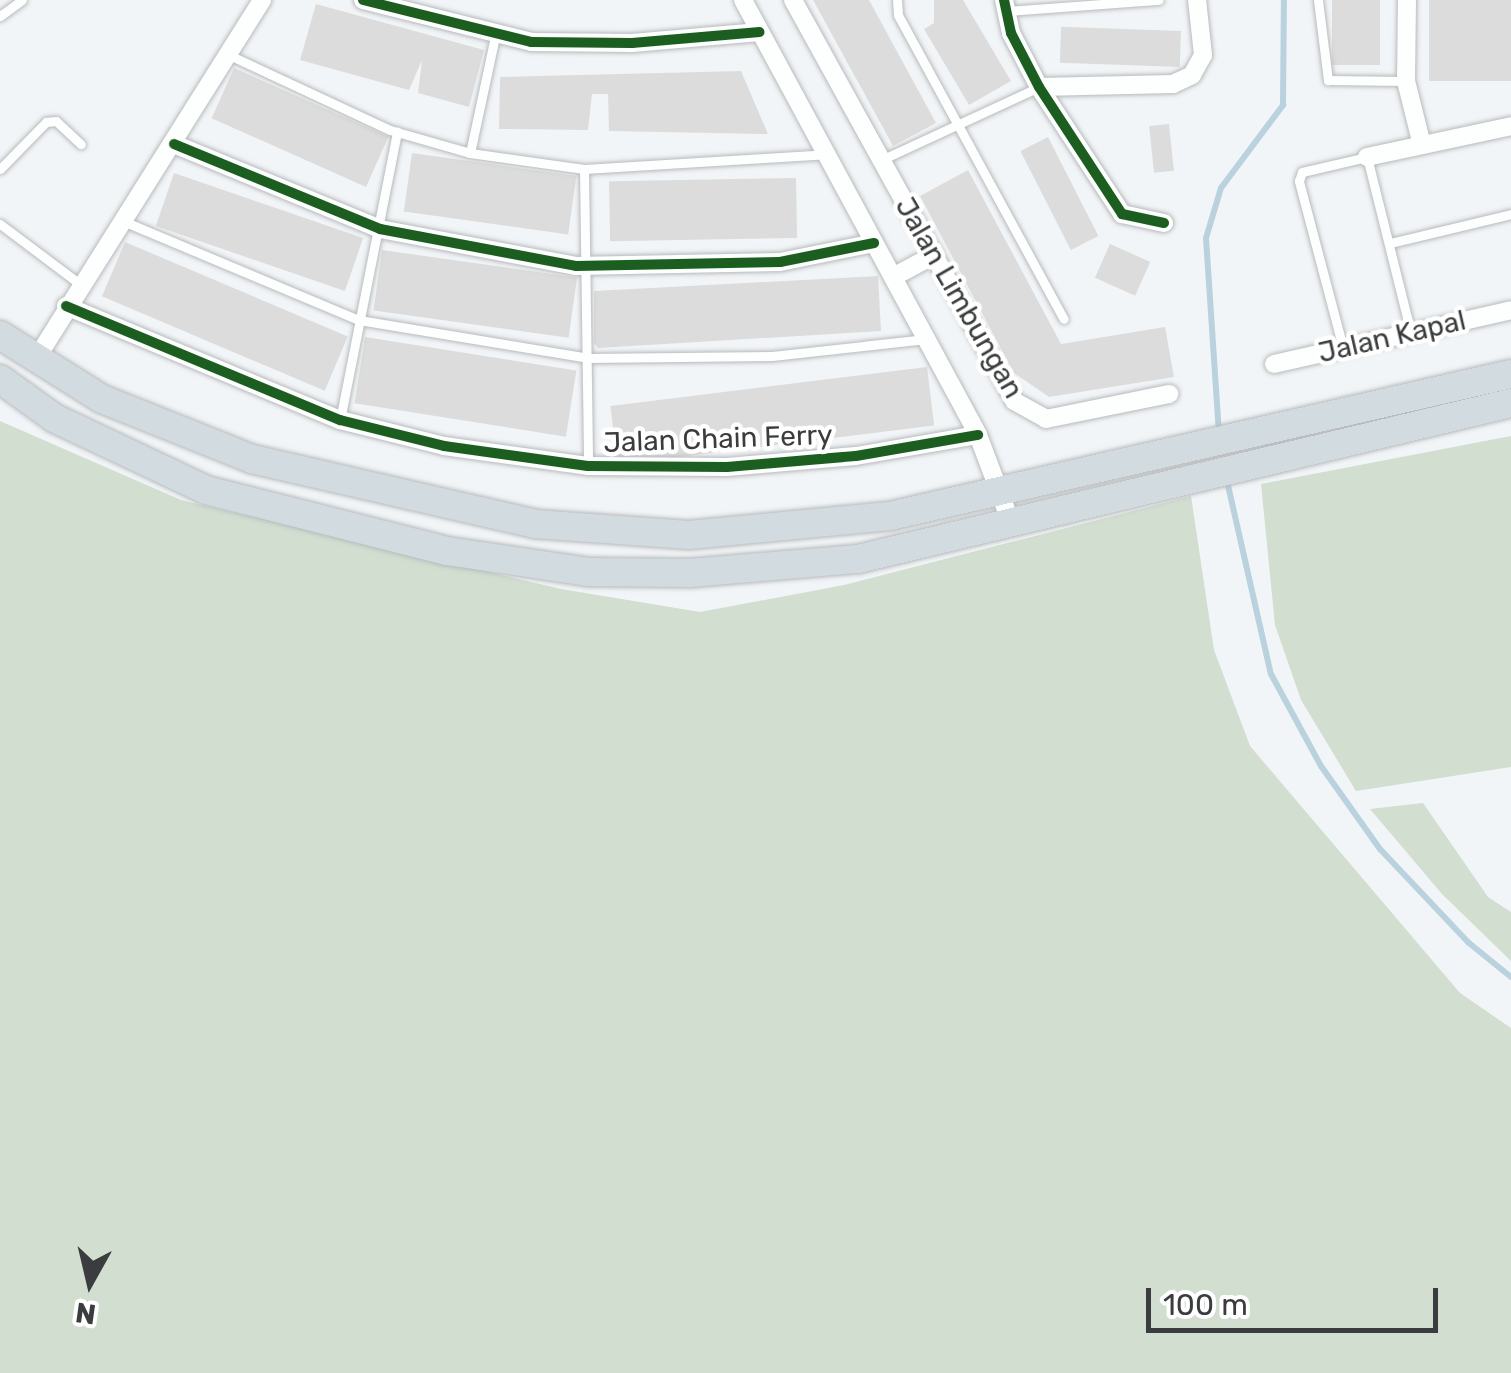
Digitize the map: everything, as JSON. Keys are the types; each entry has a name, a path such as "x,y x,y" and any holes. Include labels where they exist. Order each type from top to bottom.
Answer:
{"highway":[{"path":"0,335 126,410 252,459 534,524 738,534 890,516 998,488 1082,472 1511,404"},
{"path":"0,395 206,490 447,551 590,572 690,573 858,559 1090,504 1511,374"},
{"path":"0,380 54,418"}],"street":[{"path":"36,359 262,0"},
{"path":"362,0 495,36 632,43 760,32"},
{"name":"Jalan Limbungan","path":"743,0 978,436 1011,523"},
{"name":"Jalan Limbungan","path":"793,0 1014,402 1046,419 1169,394"},
{"path":"1040,87 1173,84 1192,75 1203,55 1197,0"},
{"path":"1408,0 1406,81 1422,146"},
{"path":"1004,6 1040,87 1122,214 1164,223"},
{"path":"1367,157 1511,126"},
{"path":"174,144 380,229 590,267 780,262 874,243"},
{"path":"892,277 934,255"},
{"name":"Jalan Chain Ferry","path":"66,306 340,420 444,446 588,466 726,466 856,456 978,436"},
{"name":"Jalan Kapal","path":"1274,364 1511,310"}],"lane":[{"path":"0,16 22,0"},
{"path":"897,0 898,15 1064,319"},
{"path":"1004,6 1160,0"},
{"path":"1318,0 1328,80 1406,81"},
{"path":"470,152 495,36"},
{"path":"227,54 397,132 470,152 584,168 826,154"},
{"path":"881,160 1040,87"},
{"path":"0,169 46,122 56,121 81,144"},
{"path":"340,420 397,132"},
{"path":"1343,348 1299,181 1302,172 1367,157 1412,332"},
{"path":"584,168 590,267 588,466"},
{"path":"1390,243 1511,214"},
{"path":"121,220 359,320 589,358 772,356 926,339"},
{"path":"0,224 80,284"}],"green space":[{"path":"0,421 181,500 561,589 700,612 844,585 1191,496 1214,650 1250,746 1460,993 1511,1028 1511,1373 0,1373"},
{"path":"1511,436 1511,767 1356,791 1301,700 1275,625 1261,484"},
{"path":"1423,803 1488,897 1511,912 1511,961 1442,894 1370,809"}],"building":[{"path":"813,0 869,0 936,123 893,146"},
{"path":"934,0 963,0 1011,81 969,105 924,29 934,23"},
{"path":"1332,0 1380,0 1380,65 1332,65"},
{"path":"1429,0 1511,0 1511,81 1429,81"},
{"path":"316,4 484,50 469,107 418,93 422,60 409,90 300,60"},
{"path":"1061,27 1181,31 1180,67 1060,63"},
{"path":"234,68 388,137 366,187 212,118"},
{"path":"741,71 768,134 609,131 608,94 592,94 588,130 499,129 500,77"},
{"path":"1169,124 1174,171 1154,173 1149,126"},
{"path":"1048,137 1098,236 1071,250 1020,151"},
{"path":"412,153 576,176 568,235 404,211"},
{"path":"968,170 1061,344 1165,327 1174,377 1049,397 1014,373 920,196"},
{"path":"174,173 363,238 345,291 156,226"},
{"path":"796,178 797,238 610,241 609,181"},
{"path":"125,242 348,337 325,391 102,296"},
{"path":"1110,244 1150,262 1135,296 1095,278"},
{"path":"382,250 577,277 569,338 374,310"},
{"path":"878,276 881,331 598,348 594,343 594,291"},
{"path":"365,337 576,370 566,437 355,403"},
{"path":"927,367 934,426 618,464 610,406"}],"waterway":[{"path":"1219,434 1206,238 1221,188 1283,105 1284,0"},
{"path":"1227,481 1271,674 1321,766 1380,849 1469,943 1511,977"}],"cycle path":[{"path":"363,0 531,42 632,43 760,32"},
{"path":"1004,0 1011,33 1039,87 1122,214 1164,223"},
{"path":"174,144 380,229 576,266 780,262 874,243"},
{"path":"66,306 340,420 444,446 588,466 727,467 856,456 978,435"}]}
